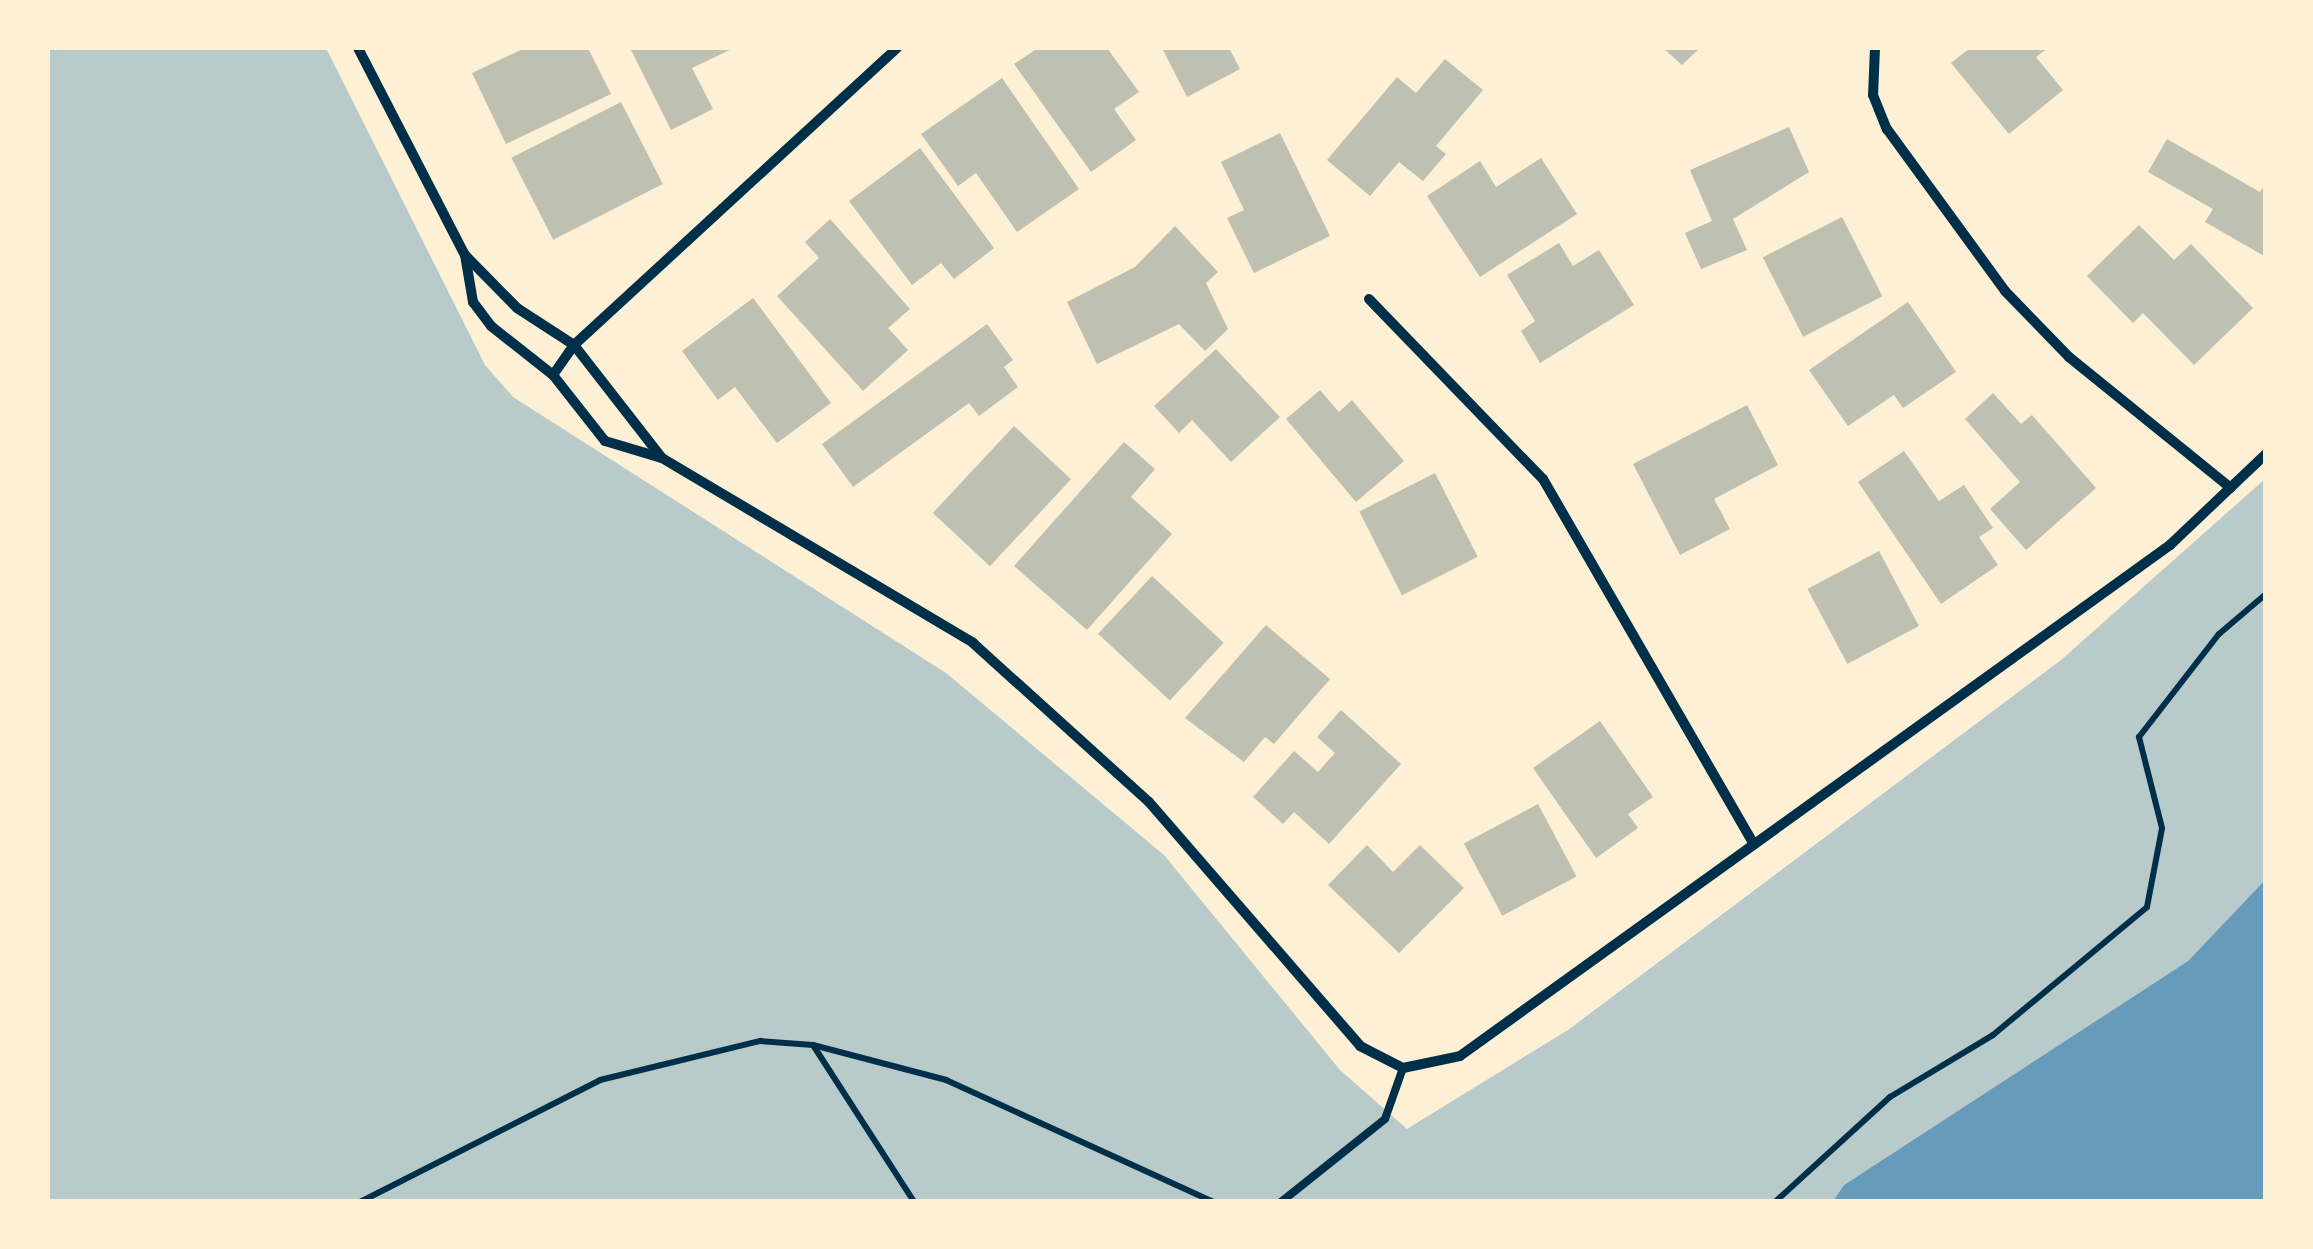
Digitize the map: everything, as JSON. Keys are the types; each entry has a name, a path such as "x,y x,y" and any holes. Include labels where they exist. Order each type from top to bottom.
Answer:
{"street":[{"path":"358,48 465,255 517,308 574,344 662,458"},
{"path":"553,375 574,344 896,48"},
{"path":"1874,48 1873,94 1887,129 2005,290 2069,357 2231,488"},
{"path":"465,255 473,302 510,348 553,375 605,441 662,458 973,644 1068,720 1360,1046 1403,1068 1453,1060 2170,545 2266,454"},
{"path":"1369,299 1543,479 1754,844"}],"lane":[{"path":"1282,1202 1385,1119 1403,1068"}],"path":[{"path":"1776,1202 1890,1097 1994,1035 2147,907 2162,828 2139,737 2184,673 2266,594"},
{"path":"360,1202 600,1080 760,1041 813,1044 946,1080 1214,1202"},
{"path":"813,1044 914,1202"}],"shaded area":[{"path":"48,48 326,48 485,365 513,397 946,673 1164,855 1340,1070 1407,1129 1568,1030 2061,660 2265,479 2265,880 2188,961 1844,1185 1833,1201 48,1201"}],"water":[{"path":"2265,880 2265,1201 1833,1201 1844,1185 2188,961"}],"building":[{"path":"525,48 588,48 611,94 506,144 472,73"},
{"path":"630,48 734,48 692,68 713,109 671,130"},
{"path":"1038,48 1107,48 1139,92 1114,109 1136,140 1091,172 1014,64"},
{"path":"1162,48 1229,48 1240,69 1187,97"},
{"path":"1663,48 1700,48 1682,65"},
{"path":"1970,48 2048,48 2036,57 2063,90 2009,134 1951,63"},
{"path":"1445,59 1483,90 1436,146 1446,154 1423,181 1399,162 1370,196 1327,160 1397,77 1416,93"},
{"path":"1002,78 1079,189 1017,232 976,173 958,186 921,134"},
{"path":"621,102 663,184 553,240 511,158"},
{"path":"1789,127 1809,172 1733,219 1747,250 1701,269 1685,233 1712,221 1690,170"},
{"path":"1280,133 1330,236 1254,273 1227,218 1244,210 1221,162"},
{"path":"2167,139 2260,192 2266,183 2266,257 2205,222 2213,209 2148,172"},
{"path":"920,148 994,248 954,279 941,263 912,285 849,201"},
{"path":"1541,158 1577,214 1480,277 1427,196 1480,161 1496,187"},
{"path":"1842,217 1882,296 1803,337 1763,257"},
{"path":"830,219 910,309 888,328 908,350 863,391 777,296 819,258 805,242"},
{"path":"2139,225 2174,260 2191,244 2253,308 2194,365 2143,313 2133,323 2087,276"},
{"path":"1175,226 1218,272 1206,283 1228,329 1205,351 1179,324 1097,364 1067,302 1135,267"},
{"path":"1559,243 1573,266 1599,250 1634,305 1540,363 1521,331 1535,321 1507,275"},
{"path":"753,298 831,403 777,443 735,387 718,400 682,351"},
{"path":"1908,302 1956,372 1903,408 1894,395 1848,426 1809,370"},
{"path":"987,324 1013,360 1004,367 1018,387 979,416 969,403 853,487 822,444"},
{"path":"1216,349 1280,417 1231,462 1192,420 1179,433 1154,406"},
{"path":"1320,390 1339,412 1352,400 1404,461 1356,502 1286,419"},
{"path":"1993,393 2021,424 2032,415 2096,488 2026,550 1990,509 2020,482 1965,419"},
{"path":"1747,405 1778,465 1714,499 1730,529 1680,555 1633,464"},
{"path":"1014,426 1071,479 990,566 933,513"},
{"path":"1124,442 1155,469 1131,497 1172,534 1087,630 1014,566"},
{"path":"1904,451 1939,501 1964,485 1993,528 1979,537 1998,565 1941,604 1858,482"},
{"path":"1435,473 1478,557 1402,595 1359,512"},
{"path":"1879,551 1919,626 1847,664 1807,589"},
{"path":"1152,576 1224,643 1170,701 1098,634"},
{"path":"1266,625 1330,679 1274,744 1265,737 1244,762 1185,718"},
{"path":"1341,710 1401,764 1329,844 1294,812 1283,824 1253,797 1294,751 1318,772 1335,753 1317,737"},
{"path":"1600,721 1653,797 1628,814 1638,828 1596,858 1533,768"},
{"path":"1538,804 1576,876 1502,916 1464,843"},
{"path":"1367,845 1393,872 1420,845 1464,888 1399,953 1328,885"}]}
